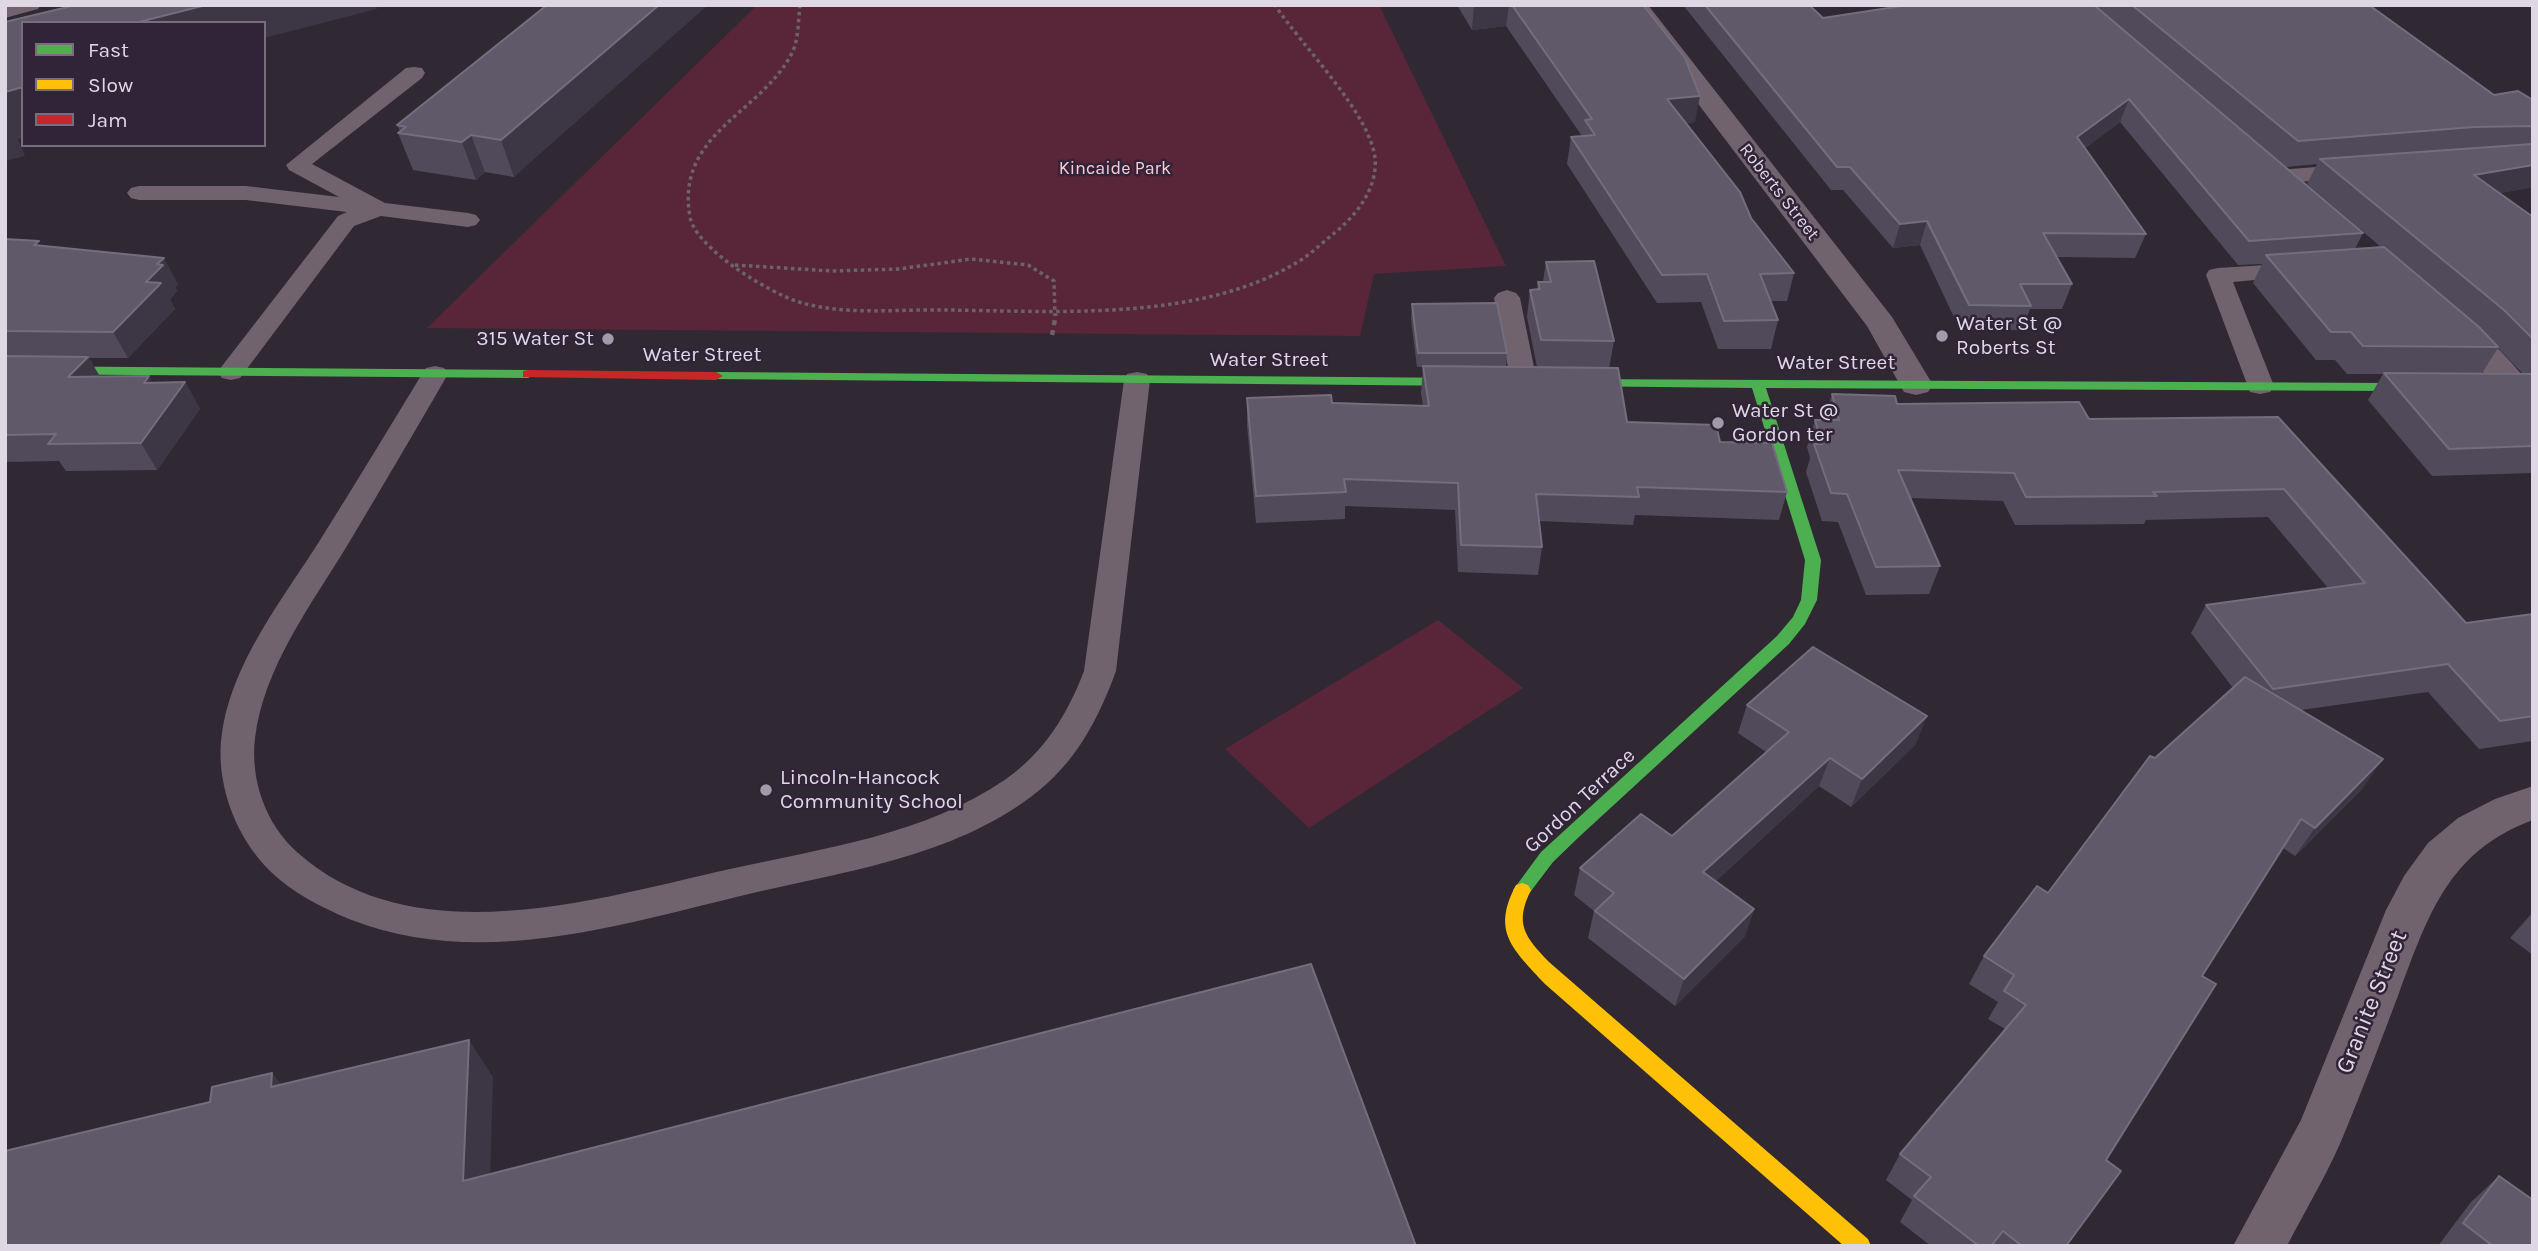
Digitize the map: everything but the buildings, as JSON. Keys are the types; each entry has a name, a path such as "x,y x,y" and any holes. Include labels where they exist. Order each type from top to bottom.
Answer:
{"main road":[{"name":"Water Street","path":"5,370 2524,388"},
{"name":"Gordon Terrace","path":"1758,384 1813,560 1814,588 1804,615 1773,652 1547,858 1515,901 1512,924 1521,945 1552,978 1860,1246"}],"street":[{"name":"Roberts Street","path":"1635,5 1881,324 1916,385"},
{"path":"2267,168 2308,203"},
{"path":"2433,310 2524,388"},
{"name":"Granite Street","path":"2259,1246 2321,1131 2408,910 2423,882 2460,837 2487,821 2533,803"}],"lane":[{"path":"5,12 31,5"},
{"path":"379,209 297,165 414,73"},
{"path":"2267,168 2381,169"},
{"path":"139,193 246,193 467,220"},
{"path":"231,372 346,220 379,209"},
{"path":"2260,386 2218,275 2326,268"},
{"path":"1507,298 1523,382"},
{"path":"435,374 267,654 244,706 238,734 236,767 255,827 273,854 332,897 368,913 410,922 493,928 535,926 580,918 891,847 934,834 973,816 1008,797 1036,774 1060,750 1080,724 1100,671 1137,380"}],"path":[{"path":"800,5 794,51 776,78 730,118 702,151 688,185 692,222 715,252 782,296 834,308 1056,312 1142,308 1224,292 1295,265 1329,241 1357,212 1372,187 1375,155 1355,113 1275,5"},
{"path":"734,265 832,271 899,268 971,259 1028,265 1054,281 1056,312 1051,344"}],"green space":[{"name":"Kincaide Park","path":"757,5 1379,5 1506,266 1374,274 1360,336 427,328"},
{"path":"1438,620 1523,688 1309,828 1225,749"}],"traffic: fast":[{"path":"5,370 528,374"},
{"path":"716,376 1474,382"},
{"path":"1569,383 2394,387"},
{"path":"1522,890 1547,857 1574,831 1783,640 1799,620 1809,600 1813,560 1758,384"}],"traffic: slow":[{"path":"1522,890 1515,904 1514,927 1525,948 1552,978 1860,1246"}],"traffic: jam":[{"path":"528,374 716,376"},
{"path":"2394,387 2533,388"}],"place":[{"name":"Water St @ Roberts St","path":"1942,336"},
{"name":"315 Water St","path":"608,339"},
{"name":"Water St @ Gordon ter","path":"1718,423"},
{"name":"Lincoln-Hancock Community School","path":"766,790"}]}
